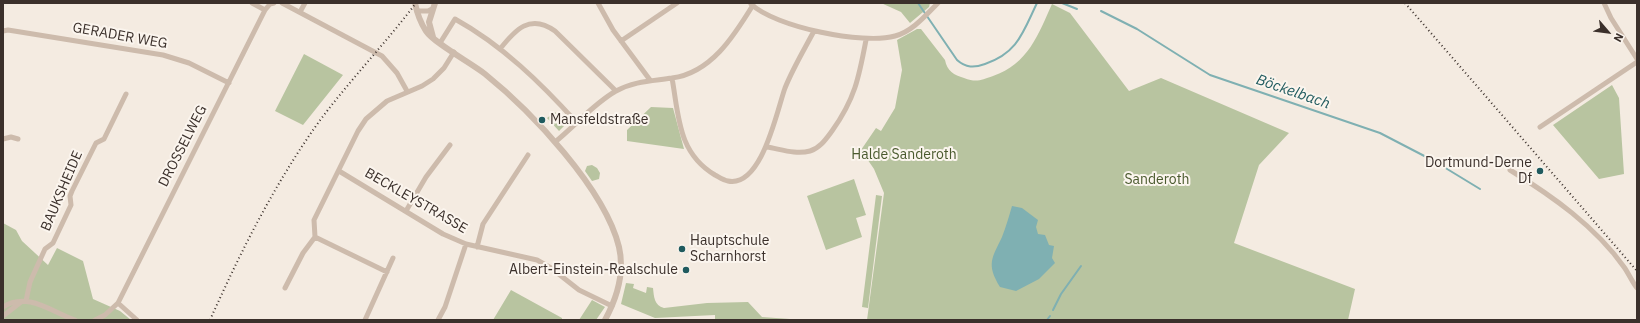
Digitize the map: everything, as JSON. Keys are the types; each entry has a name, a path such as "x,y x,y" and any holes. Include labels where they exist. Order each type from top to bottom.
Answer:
{"street":[{"path":"252,3 265,10"},
{"name":"DROSSELWEG","path":"94,320 105,315 118,303 267,6 274,3"},
{"path":"282,3 382,56 397,73 407,91"},
{"path":"300,12 305,3"},
{"path":"415,3 420,21 427,33 483,73 508,94 555,142 592,192 609,219 619,248 621,268 619,286 605,320"},
{"path":"598,3 620,41 650,80"},
{"path":"620,41 677,3"},
{"path":"555,142 616,91 636,83 672,78 692,72 712,59 738,29 752,4 771,16 814,31 866,40 898,35 921,20 938,3"},
{"path":"1540,126 1637,60 1611,18 1604,3"},
{"path":"417,11 428,11 433,6"},
{"path":"433,6 428,22 433,37"},
{"path":"440,43 454,19 480,34 542,85 577,123"},
{"path":"500,49 515,30 522,26 531,24 543,25 555,31 616,91"},
{"name":"GERADER WEG","path":"3,31 8,30 163,55 189,63 229,83"},
{"path":"672,78 680,126 688,151 710,172 729,182 736,181 751,171 767,147 785,88 814,31"},
{"path":"767,147 803,152 815,149 824,142 844,113 855,92 866,40"},
{"path":"285,288 303,253 314,237 314,220 358,131 366,119 387,101 407,91 422,86 433,79 444,68 454,52"},
{"name":"BAUKSHEIDE","path":"23,302 30,282 46,249 53,243 71,205 70,196 72,191 96,143 104,139 126,94"},
{"path":"3,139 11,137 18,139"},
{"path":"406,211 426,177 450,145"},
{"path":"477,246 483,224 528,155"},
{"path":"1510,170 1553,196 1585,224 1624,267 1637,288"},
{"name":"BECKLEYSTRASSE","path":"339,171 444,234 466,244 537,260 551,268 591,297 612,306"},
{"path":"314,237 387,272"},
{"path":"438,320 466,244"},
{"path":"365,320 393,258"},
{"path":"3,307 12,302 23,302 48,307 75,320"},
{"path":"3,316 23,302"},
{"path":"118,303 137,320"}],"green space":[{"path":"881,3 930,3 929,7 910,23 901,12"},
{"path":"1052,4 1070,13 1129,91 1161,78 1289,133 1259,165 1234,243 1355,289 1348,320 867,320 884,193 874,169 861,150 876,128 881,131 895,108 902,70 897,40 917,29 921,29 945,60 947,67 952,72 968,80 982,80 1005,71 1023,56 1042,27"},
{"path":"304,54 343,75 303,125 275,111"},
{"path":"1612,85 1619,98 1624,174 1599,179 1553,125"},
{"path":"651,107 673,108 684,149 627,141 627,130"},
{"path":"555,112 566,124 559,131 547,118"},
{"path":"592,165 597,168 600,173 599,179 592,181 585,171 587,166"},
{"path":"854,179 866,215 856,218 862,237 826,250 807,196"},
{"path":"876,195 882,196 868,308 862,307"},
{"path":"3,223 16,230 22,241 48,265 57,248 83,261 93,299 120,311 131,320 3,320"},
{"path":"626,283 634,284 633,288 646,293 647,287 653,288 656,303 664,308 707,303 748,302 762,317 804,320 715,320 715,315 655,318 621,304"},
{"path":"511,290 562,318 562,320 493,320"},
{"path":"592,300 605,307 596,320 579,320"}],"water":[{"path":"1012,206 1022,208 1038,220 1036,227 1038,234 1045,235 1049,245 1054,246 1052,258 1055,263 1039,279 1016,291 1000,287 992,267 993,256"}],"waterway":[{"path":"918,3 957,60 964,65 974,67 996,59 1012,48 1023,32 1037,3"},
{"name":"Böckelbach","path":"1062,3 1077,9"},
{"name":"Böckelbach","path":"1101,11 1137,29 1210,75 1380,133 1434,161 1480,189"},
{"path":"1053,310 1061,294 1081,266"},
{"path":"1047,320 1050,316"}],"railway":[{"path":"210,320 259,219 302,146 330,107 416,3"},
{"path":"1405,3 1637,271"}],"place":[{"name":"Mansfeldstraße","path":"542,120"},
{"name":"Dortmund-Derne Df","path":"1540,171"},
{"name":"Hauptschule Scharnhorst","path":"682,249"},
{"name":"Albert-Einstein-Realschule","path":"686,270"}],"park label":[{"name":"Halde Sanderoth","path":"904,155"},
{"name":"Sanderoth","path":"1157,180"}]}
